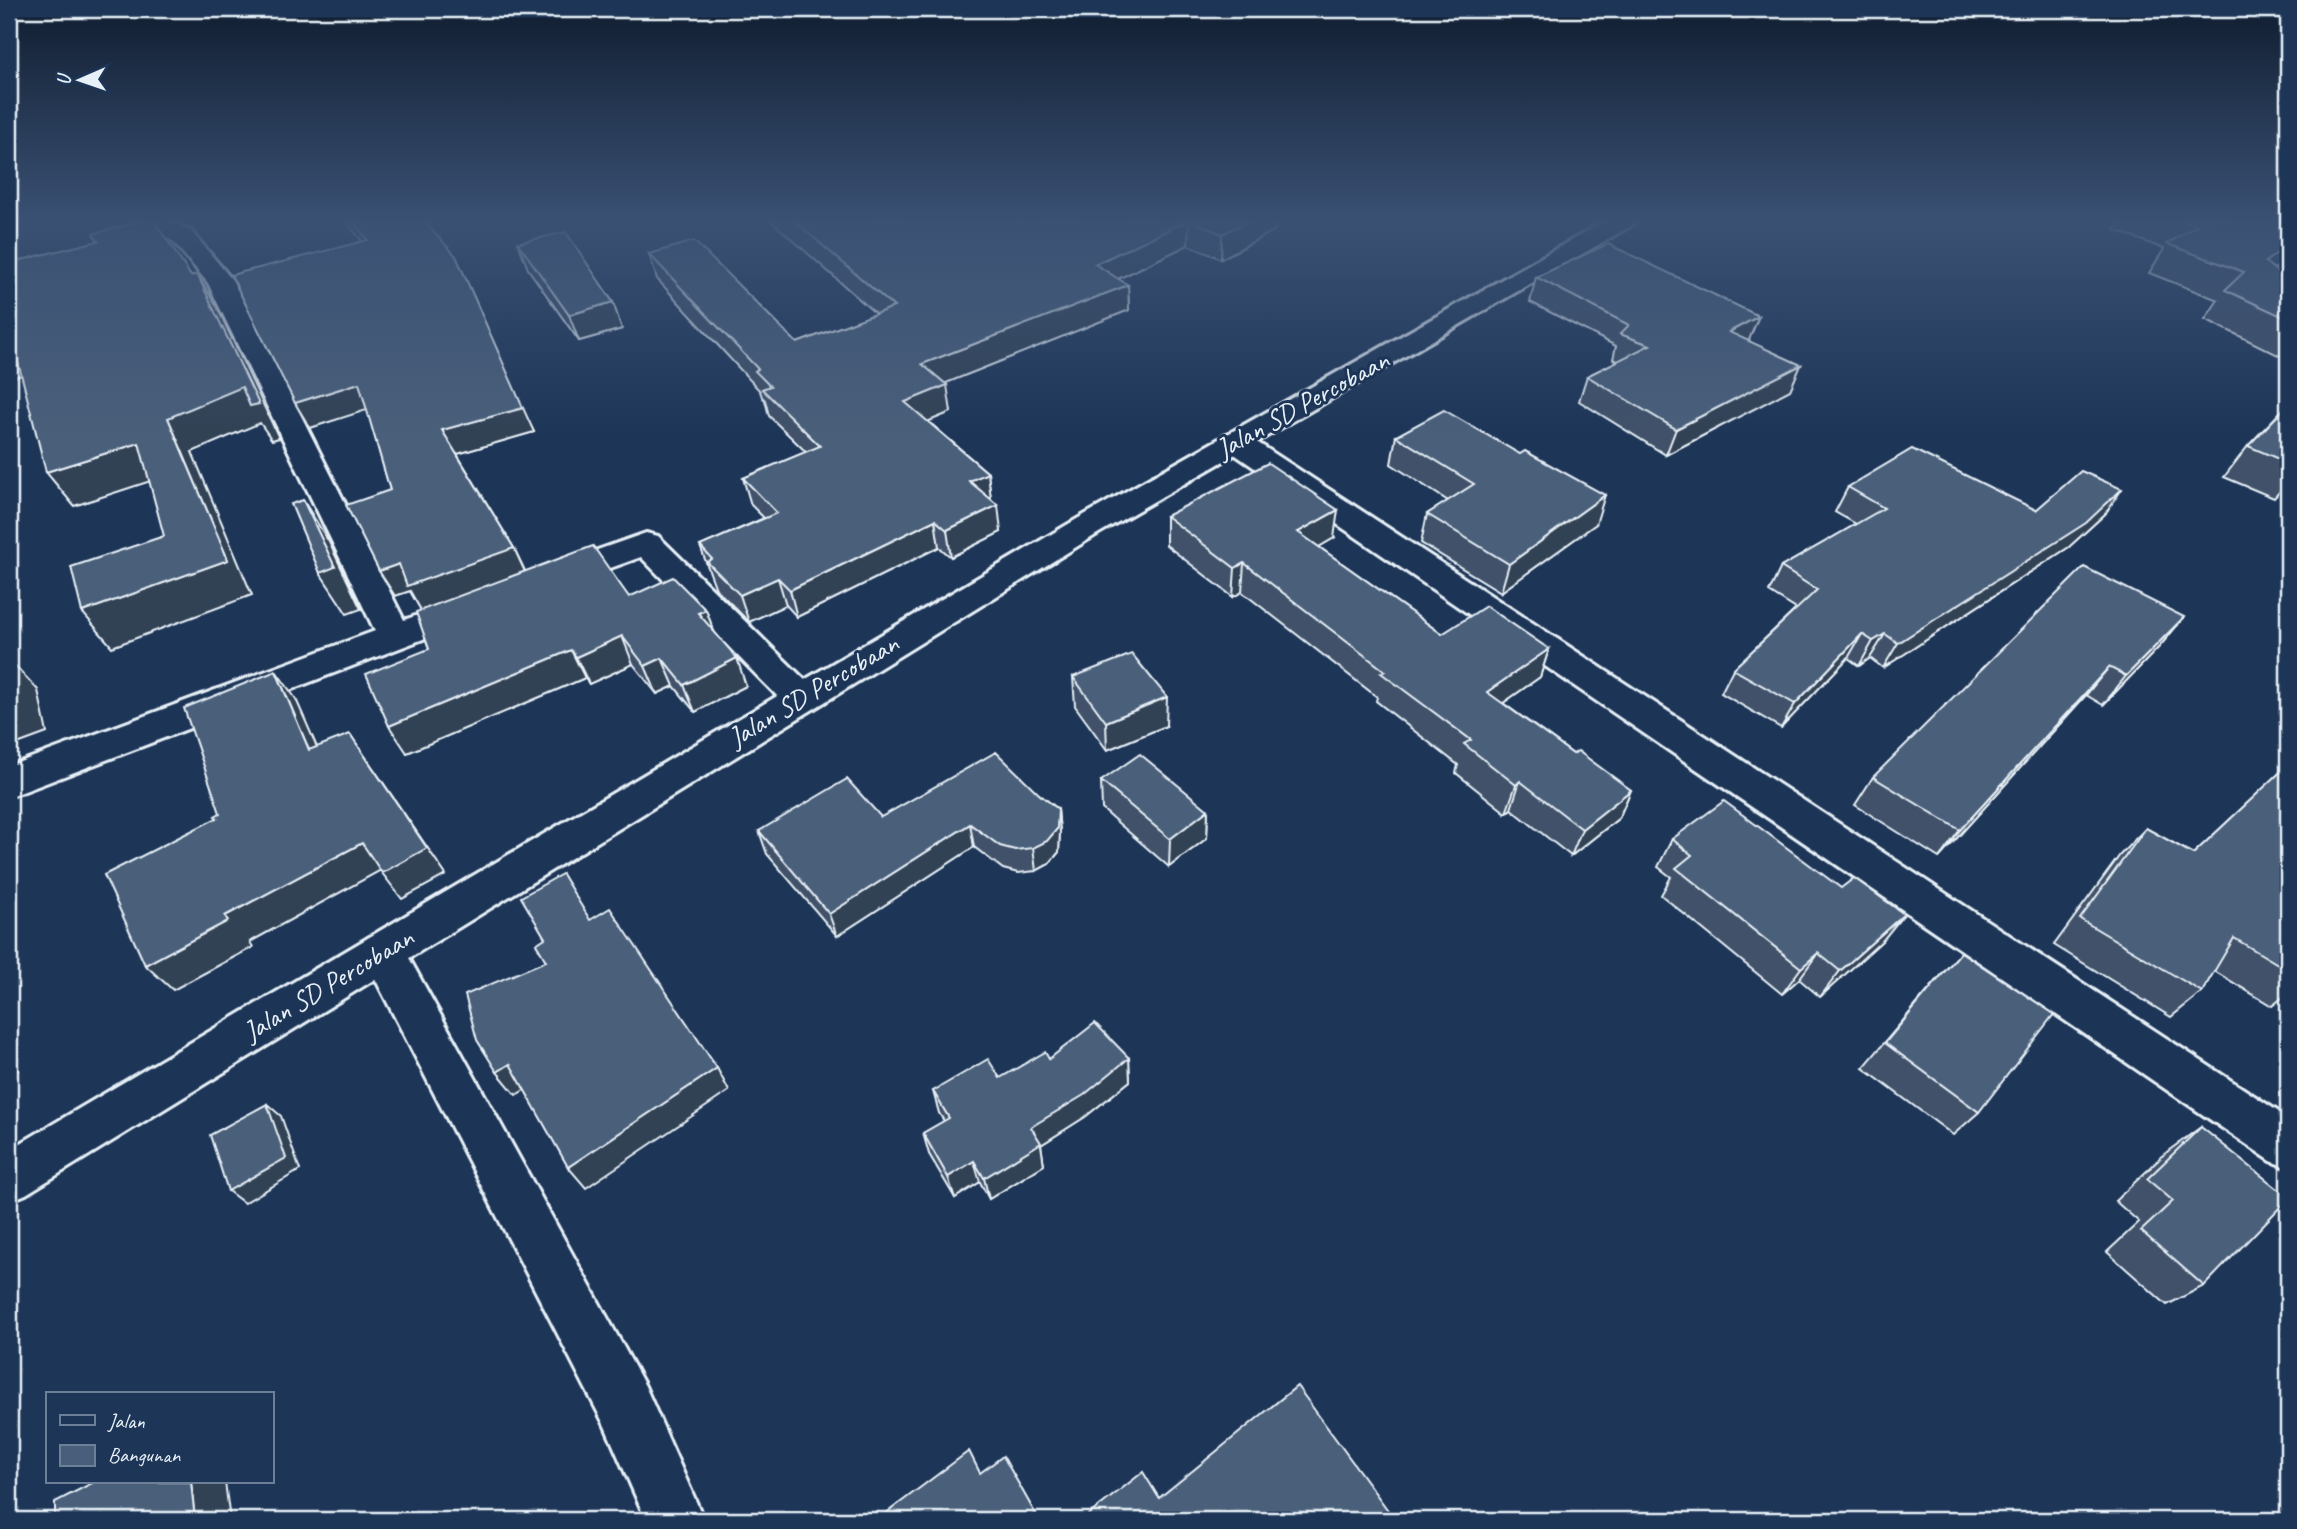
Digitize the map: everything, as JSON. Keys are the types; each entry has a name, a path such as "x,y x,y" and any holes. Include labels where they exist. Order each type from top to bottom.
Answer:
{"street":[{"path":"225,290 395,637"},
{"name":"Jalan SD Percobaan","path":"9,1177 800,697 1235,441 1500,290"},
{"path":"1235,441 2288,1145"},
{"path":"9,782 646,543 800,697"},
{"path":"383,951 625,1406 675,1520"}],"building":[{"path":"9,290 205,290 259,404 250,406 242,387 168,418 228,560 82,612 71,567 164,536 139,443 46,472 12,338 9,339"},
{"path":"239,290 471,290 523,408 442,430 514,548 407,586 399,564 379,571 346,505 390,490 359,383 295,403"},
{"path":"552,290 605,290 613,302 569,315"},
{"path":"683,290 744,290 797,343 894,307 875,290 1114,290 922,364 947,385 905,402 988,473 969,481 998,505 947,530 935,520 790,590 778,578 740,595 707,562 712,559 700,546 777,513 743,478 820,446 762,389 770,386 755,371 758,369"},
{"path":"1562,290 1705,290 1759,316 1729,332 1801,365 1676,429 1587,376 1650,345 1620,334 1629,325"},
{"path":"2226,290 2288,290 2288,319"},
{"path":"2288,405 2288,463 2248,446"},
{"path":"1444,410 1520,454 1525,451 1605,495 1509,564 1427,514 1474,484 1396,436"},
{"path":"1912,449 2036,510 2081,471 2122,489 2086,523 1898,643 1885,634 1873,641 1862,634 1795,704 1733,669 1817,590 1781,567 1884,508 1848,487"},
{"path":"1268,463 1338,510 1298,532 1442,634 1486,606 1549,649 1487,692 1573,754 1578,751 1631,790 1582,829 1520,781 1516,785 1464,744 1471,740 1381,673 1385,671 1244,563 1235,568 1166,516"},
{"path":"303,500 335,567 320,573 291,504"},
{"path":"593,546 629,597 673,577 706,610 698,613 737,658 684,685 662,658 645,666 622,636 576,657 571,650 389,726 366,674 429,649 416,612"},
{"path":"2084,567 2184,617 2126,676 2109,667 1960,830 1873,777"},
{"path":"1132,654 1167,697 1106,722 1073,677"},
{"path":"276,671 309,750 350,734 427,848 382,873 362,843 225,916 228,921 145,965 104,875 217,818 215,816 220,813 184,708"},
{"path":"9,674 13,698 9,700"},
{"path":"996,752 1058,809 1057,829 1047,841 1033,848 1015,850 1000,846 970,824 829,914 759,831 847,779 881,817"},
{"path":"1140,754 1208,810 1170,839 1101,781"},
{"path":"2288,765 2288,970 2234,938 2202,992 2080,919 2146,828 2193,854"},
{"path":"1724,801 1841,888 1854,878 1904,914 1840,971 1818,953 1801,968 1676,868 1692,855 1672,839"},
{"path":"562,874 590,920 610,908 717,1068 568,1167 510,1064 497,1072 477,1040 465,995 546,961 536,944 545,938 521,897"},
{"path":"1961,952 2054,1014 1979,1112 1885,1043"},
{"path":"1095,1023 1129,1058 1084,1095 1031,1127 1041,1143 984,1178 974,1161 948,1177 923,1133 949,1118 933,1091 988,1059 1000,1078 1045,1052 1049,1059"},
{"path":"267,1104 286,1158 228,1191 210,1135"},
{"path":"2201,1127 2288,1197 2204,1286 2141,1231 2173,1201 2147,1179"},
{"path":"1297,1386 1395,1520 1082,1520 1143,1472 1159,1498"},
{"path":"969,1451 980,1473 1003,1456 1039,1520 877,1520"},
{"path":"90,1484 191,1484 195,1520 55,1520 55,1502"}]}
